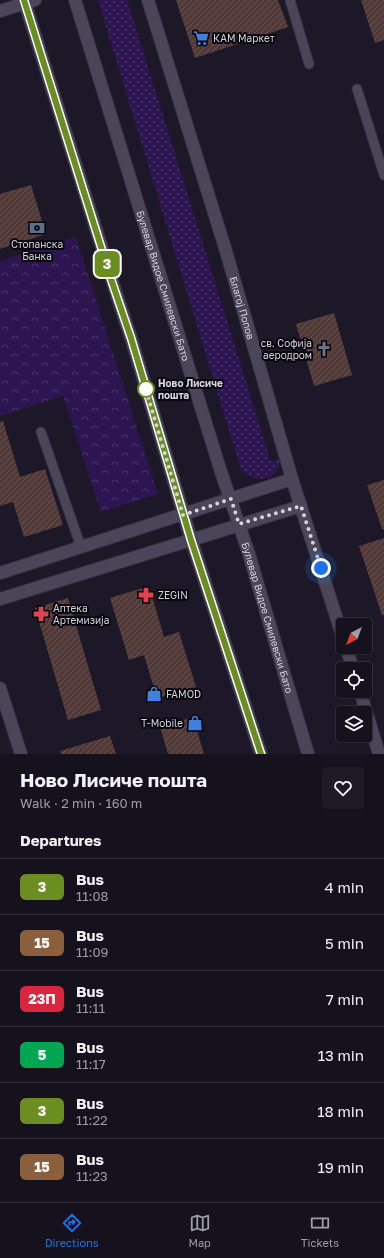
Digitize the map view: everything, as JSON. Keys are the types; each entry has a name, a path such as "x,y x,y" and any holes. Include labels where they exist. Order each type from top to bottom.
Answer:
{"street":[{"name":"Булевар Видое Смилевски Бато","path":"75,0 221,472 239,524 308,754"},
{"name":"Благој Попов","path":"148,0 225,248 292,479 337,618"},
{"path":"0,11 28,1 112,282 131,338 183,515 261,754"},
{"path":"0,573 292,479"},
{"path":"0,599 301,506"},
{"path":"0,688 21,754"},
{"path":"362,698 379,754"}],"lane":[{"path":"290,0 309,64"},
{"path":"357,89 384,175"},
{"path":"42,432 82,547"}],"green space":[{"path":"98,0 127,0 271,462 281,457 278,468 271,477 255,478 241,470"},
{"path":"76,237 158,494 101,512 63,396 0,416 0,261"}],"building":[{"path":"176,0 278,0 288,27 195,58"},
{"path":"361,0 384,0 384,40 375,43"},
{"path":"31,185 46,234 0,249 0,194"},
{"name":"св. Софија аеродром","path":"334,313 352,375 314,386 296,324"},
{"path":"3,421 20,477 45,469 63,525 24,537 13,502 0,506 0,422"},
{"path":"384,480 384,529 382,529 367,485"},
{"path":"384,538 384,615 382,615 359,546"},
{"path":"149,586 164,637 179,632 196,687 157,698 144,655 129,660 110,598"},
{"path":"68,598 101,710 68,720 35,608"},
{"path":"193,717 204,754 168,754 160,727"},
{"path":"110,736 116,754 61,754 60,751"}],"bus line":[{"name":"3","path":"24,0 112,282 131,338 191,540 261,754"}],"place":[{"name":"КАМ Маркет","path":"201,38"},
{"name":"Стопанска Банка","path":"37,228"},
{"name":"св. Софија аеродром","path":"324,349"},
{"name":"Ново Лисиче пошта","path":"146,389"},
{"name":"ZEGIN","path":"146,595"},
{"name":"Аптека Артемизија","path":"41,614"},
{"name":"FAMOD","path":"154,694"},
{"name":"T-Mobile","path":"195,723"}],"route":[{"path":"146,389 144,383 183,515 231,499 239,524 301,506 321,568"}]}
